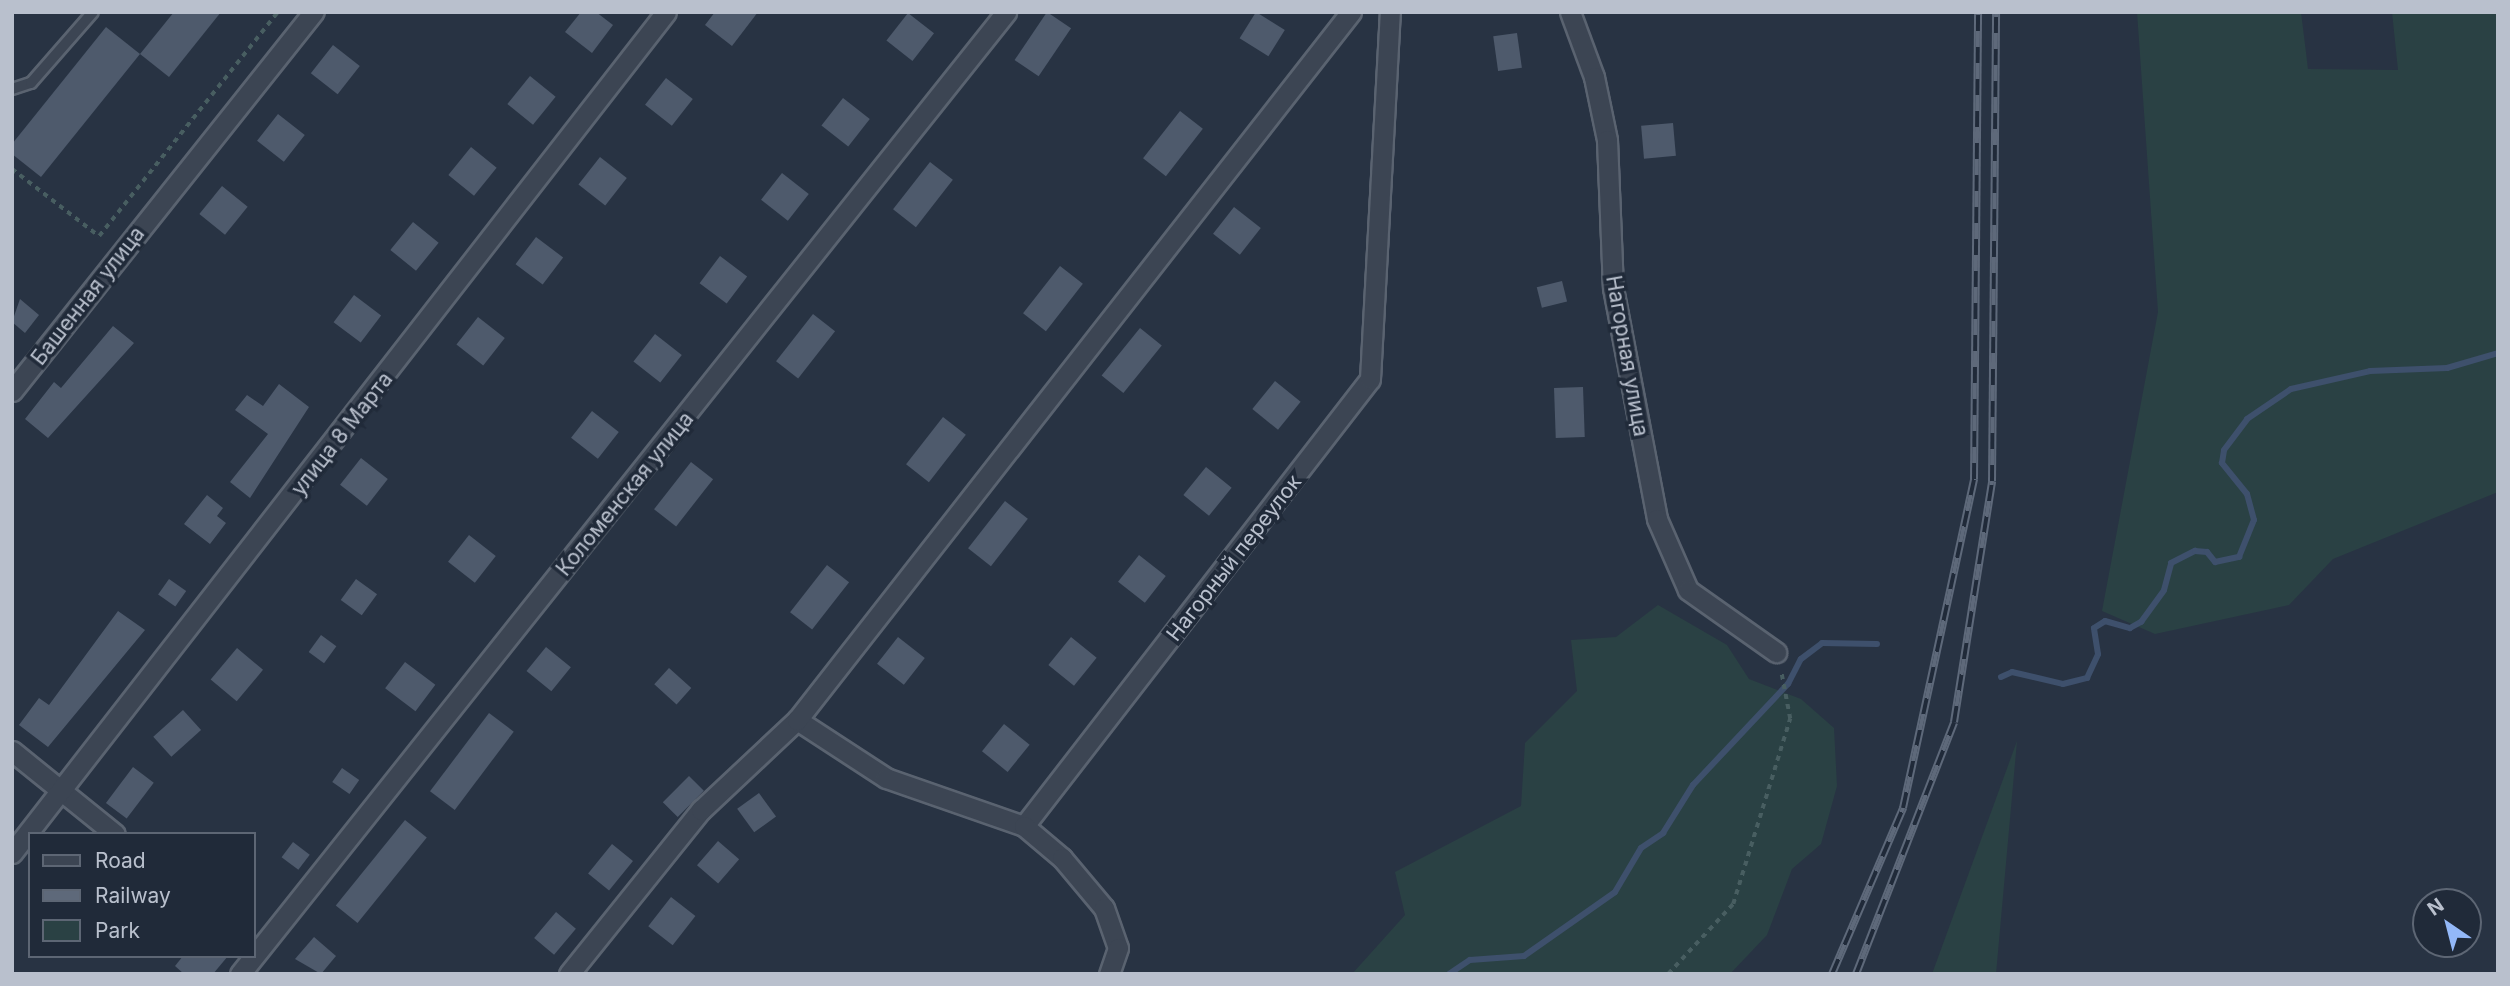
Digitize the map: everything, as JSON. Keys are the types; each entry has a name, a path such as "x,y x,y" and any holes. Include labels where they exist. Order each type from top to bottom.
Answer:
{"street":[{"name":"Башенная улица","path":"12,391 314,12"},
{"name":"улица 8 Марта","path":"29,832 666,12"},
{"name":"Коломенская улица","path":"256,949 1006,12"},
{"path":"569,974 701,810 797,720 1351,12"},
{"name":"Нагорный переулок","path":"1024,826 1370,379 1391,12"},
{"name":"Нагорная улица","path":"1570,12 1594,77 1607,140 1613,288 1657,519 1688,590 1776,652"},
{"path":"797,720 886,778 1024,826 1062,858 1104,908 1118,948 1109,974"},
{"path":"12,751 113,832"},
{"name":"улица 8 Марта","path":"12,853 28,833"},
{"name":"Коломенская улица","path":"240,974 250,958"}],"lane":[{"path":"12,89 31,83 93,12"}],"path":[{"path":"12,169 99,236 278,12"},
{"path":"1668,974 1733,904 1790,719 1776,652"}],"green space":[{"path":"2137,12 2301,12 2308,69 2398,70 2392,12 2498,12 2498,492 2333,559 2289,605 2155,634 2102,611 2158,312"},
{"path":"1658,605 1727,645 1749,679 1801,699 1834,728 1837,786 1821,844 1792,869 1767,935 1730,974 1352,974 1405,915 1395,872 1521,806 1525,743 1577,691 1571,640 1616,637"},
{"path":"2017,741 1996,974 1932,974"}],"building":[{"path":"174,12 221,12 169,77 140,54"},
{"path":"581,12 596,12 613,25 592,53 565,32"},
{"path":"715,12 758,12 732,46 705,25"},
{"path":"1047,12 1071,28 1039,76 1015,60"},
{"path":"1256,12 1285,30 1268,56 1240,38"},
{"path":"908,13 934,33 912,61 886,41"},
{"path":"106,27 140,54 41,177 12,154 12,144"},
{"path":"1517,33 1522,68 1498,71 1493,36"},
{"path":"333,45 360,66 338,94 311,73"},
{"path":"530,76 556,97 533,125 507,104"},
{"path":"666,78 693,99 672,126 645,105"},
{"path":"843,98 870,119 848,147 821,126"},
{"path":"1180,111 1203,129 1166,176 1143,158"},
{"path":"278,114 305,135 284,162 257,141"},
{"path":"1673,123 1676,156 1644,159 1641,126"},
{"path":"471,147 497,168 474,196 448,175"},
{"path":"600,157 627,178 605,206 578,185"},
{"path":"930,162 953,180 916,227 893,209"},
{"path":"782,173 809,194 788,221 761,200"},
{"path":"222,186 248,207 225,235 199,214"},
{"path":"1234,207 1261,228 1240,255 1213,234"},
{"path":"413,222 439,243 416,271 390,250"},
{"path":"536,237 563,257 543,285 516,264"},
{"path":"720,256 747,276 727,304 700,283"},
{"path":"1060,266 1083,284 1046,331 1023,313"},
{"path":"1562,281 1567,301 1542,308 1537,287"},
{"path":"354,295 381,315 361,343 334,322"},
{"path":"20,299 39,315 25,333 12,322"},
{"path":"813,314 835,331 798,379 776,361"},
{"path":"478,317 505,338 483,366 456,345"},
{"path":"113,326 134,343 48,438 25,419 54,382 61,388"},
{"path":"1140,328 1162,346 1123,393 1102,375"},
{"path":"655,334 682,355 660,383 633,362"},
{"path":"1275,381 1301,402 1278,430 1252,409"},
{"path":"279,384 309,407 250,498 230,482 268,434 235,410 247,395 263,406"},
{"path":"1583,387 1585,437 1556,438 1554,388"},
{"path":"592,411 619,432 598,459 571,438"},
{"path":"943,417 966,435 929,482 906,464"},
{"path":"361,458 388,479 367,506 340,485"},
{"path":"691,462 713,479 676,527 654,509"},
{"path":"1206,467 1232,488 1209,516 1183,495"},
{"path":"207,495 223,508 217,516 226,523 210,544 184,524"},
{"path":"1005,501 1028,519 991,566 968,548"},
{"path":"469,535 496,556 475,583 448,562"},
{"path":"1139,555 1166,576 1145,603 1118,582"},
{"path":"827,565 849,582 812,630 790,612"},
{"path":"169,579 186,591 175,607 158,595"},
{"path":"356,579 377,594 362,615 341,600"},
{"path":"118,611 145,630 48,747 19,725 39,698 49,705"},
{"path":"321,635 336,646 324,663 309,652"},
{"path":"898,637 925,658 904,685 877,664"},
{"path":"1071,637 1097,658 1074,686 1048,665"},
{"path":"546,647 571,667 551,691 526,671"},
{"path":"237,648 263,670 237,701 211,679"},
{"path":"405,662 435,685 415,711 385,688"},
{"path":"669,668 691,688 677,704 654,684"},
{"path":"183,710 201,730 171,757 153,737"},
{"path":"489,713 514,732 455,810 430,791"},
{"path":"1004,724 1030,745 1008,772 982,751"},
{"path":"133,767 154,783 127,819 106,803"},
{"path":"342,768 359,780 349,794 332,782"},
{"path":"689,776 704,791 678,817 663,802"},
{"path":"759,793 776,816 754,832 737,809"},
{"path":"405,820 427,838 358,923 336,905"},
{"path":"718,841 739,859 718,884 697,865"},
{"path":"293,842 310,855 298,870 282,857"},
{"path":"612,844 633,861 609,891 588,874"},
{"path":"671,897 695,916 673,945 648,926"},
{"path":"556,912 576,929 554,955 534,938"},
{"path":"314,937 336,956 321,974 295,959"},
{"path":"181,958 226,958 213,974 184,974 175,966"}],"waterway":[{"path":"2001,677 2012,672 2063,684 2087,678 2098,654 2094,628 2105,621 2130,628 2141,622 2164,590 2171,563 2195,551 2207,552 2215,562 2239,557 2254,520 2247,494 2222,463 2224,450 2247,419 2291,389 2370,371 2447,368 2498,353"},
{"path":"1449,974 1470,960 1524,956 1615,892 1641,848 1663,833 1693,785 1788,684 1801,659 1822,643 1877,644"}],"railway":[{"path":"1832,974 1903,808 1974,479 1978,12"},
{"path":"1856,974 1954,722 1992,481 1996,12"}]}
